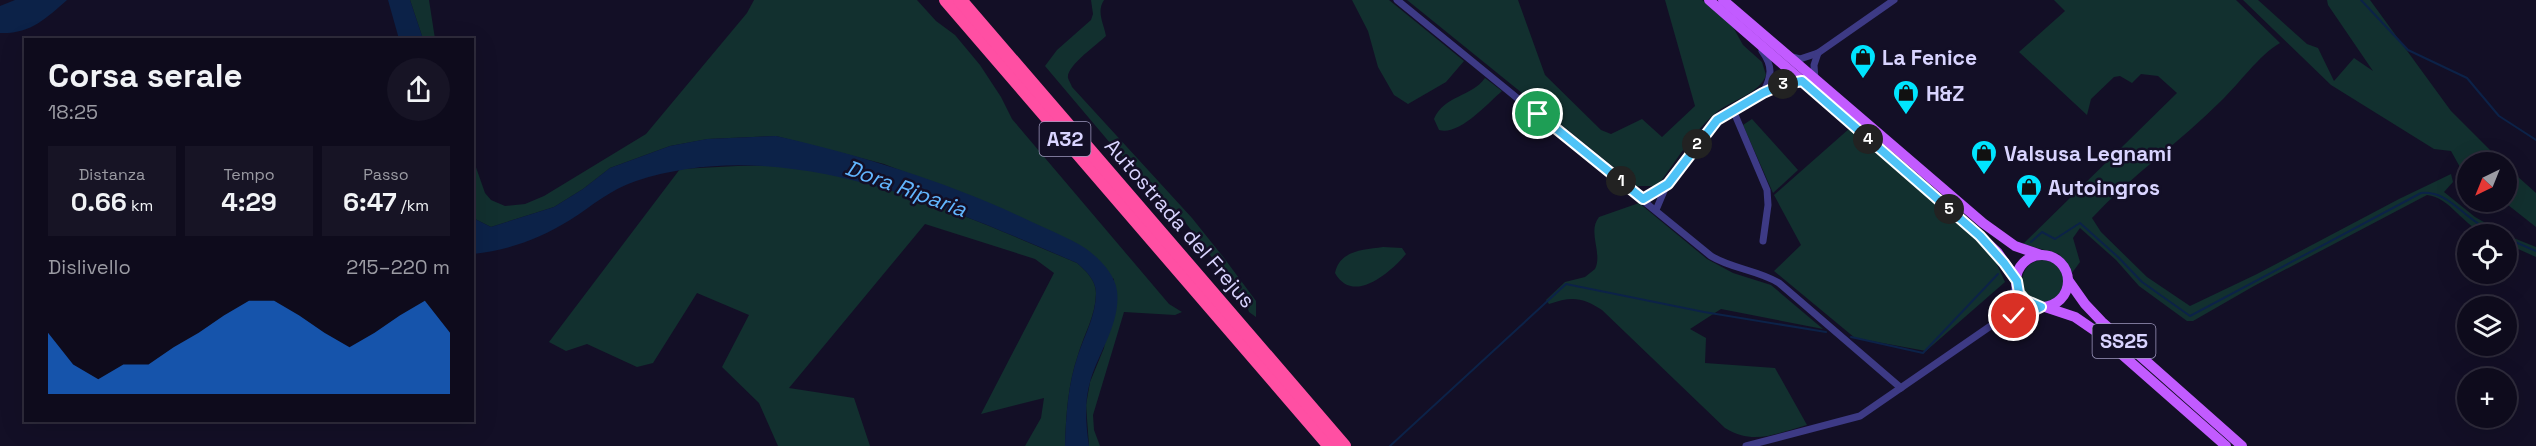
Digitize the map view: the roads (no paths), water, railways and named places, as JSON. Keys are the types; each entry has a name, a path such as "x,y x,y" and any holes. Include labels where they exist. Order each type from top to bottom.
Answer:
{"highway":[{"name":"Autostrada del Frejus","path":"946,0 1344,446"},
{"name":"Autostrada del Frejus","path":"960,0 1330,446"}],"main road":[{"path":"1709,0 1980,236 1998,254 2025,300 2043,307 2059,301 2067,287 2068,280 2062,265 2056,259 2015,246 1983,223 1723,0"},
{"path":"2017,283 2021,266 2026,261 2041,255"},
{"name":"SS25","path":"2068,280 2085,304 2102,322 2242,446"},
{"name":"SS25","path":"2043,307 2075,317 2094,330 2226,446"}],"street":[{"path":"1397,0 1718,260 1761,274 1779,283 1900,388"},
{"path":"1788,56 1800,59 1818,53 1894,0"},
{"path":"1754,39 1770,65 1770,80 1763,93"},
{"path":"1815,80 1814,65 1818,53"},
{"path":"1656,210 1668,184 1709,127 1763,93 1781,85 1802,81"},
{"path":"1733,110 1767,190 1768,205 1763,241"},
{"path":"1643,199 1668,184"},
{"path":"1746,446 1851,419 1992,325 2007,308 2017,283"},
{"path":"1992,325 2043,307"}],"water":[{"path":"15,0 67,0 29,28 11,33 0,33 0,6"},
{"path":"388,0 410,0 423,38 399,38"},
{"name":"Dora Riparia","path":"776,136 842,152 970,195 1085,248 1110,273 1117,291 1116,315 1088,390 1086,414 1089,446 1065,446 1072,377 1096,301 1096,288 1090,276 1077,263 972,219 917,199 861,182 805,171 748,165 692,168 627,184 547,233 499,250 474,254 474,218 491,227 554,207 583,189 610,168 670,146 707,139"}],"waterway":[{"path":"2361,0 2408,50 2467,78 2499,116 2536,140"},
{"path":"2031,242 2042,232 2055,239 2080,223 2142,282 2190,316 2421,193 2430,193 2444,198 2479,224"},
{"path":"2517,243 2536,251"},
{"path":"1851,337 1923,353 1998,274"},
{"path":"1390,446 1566,284 1704,312 1826,332"}],"place":[{"name":"La Fenice","path":"1863,80"},
{"name":"H&Z","path":"1906,116"},
{"name":"Valsusa Legnami","path":"1984,176"},
{"name":"Autoingros","path":"2029,210"}]}
